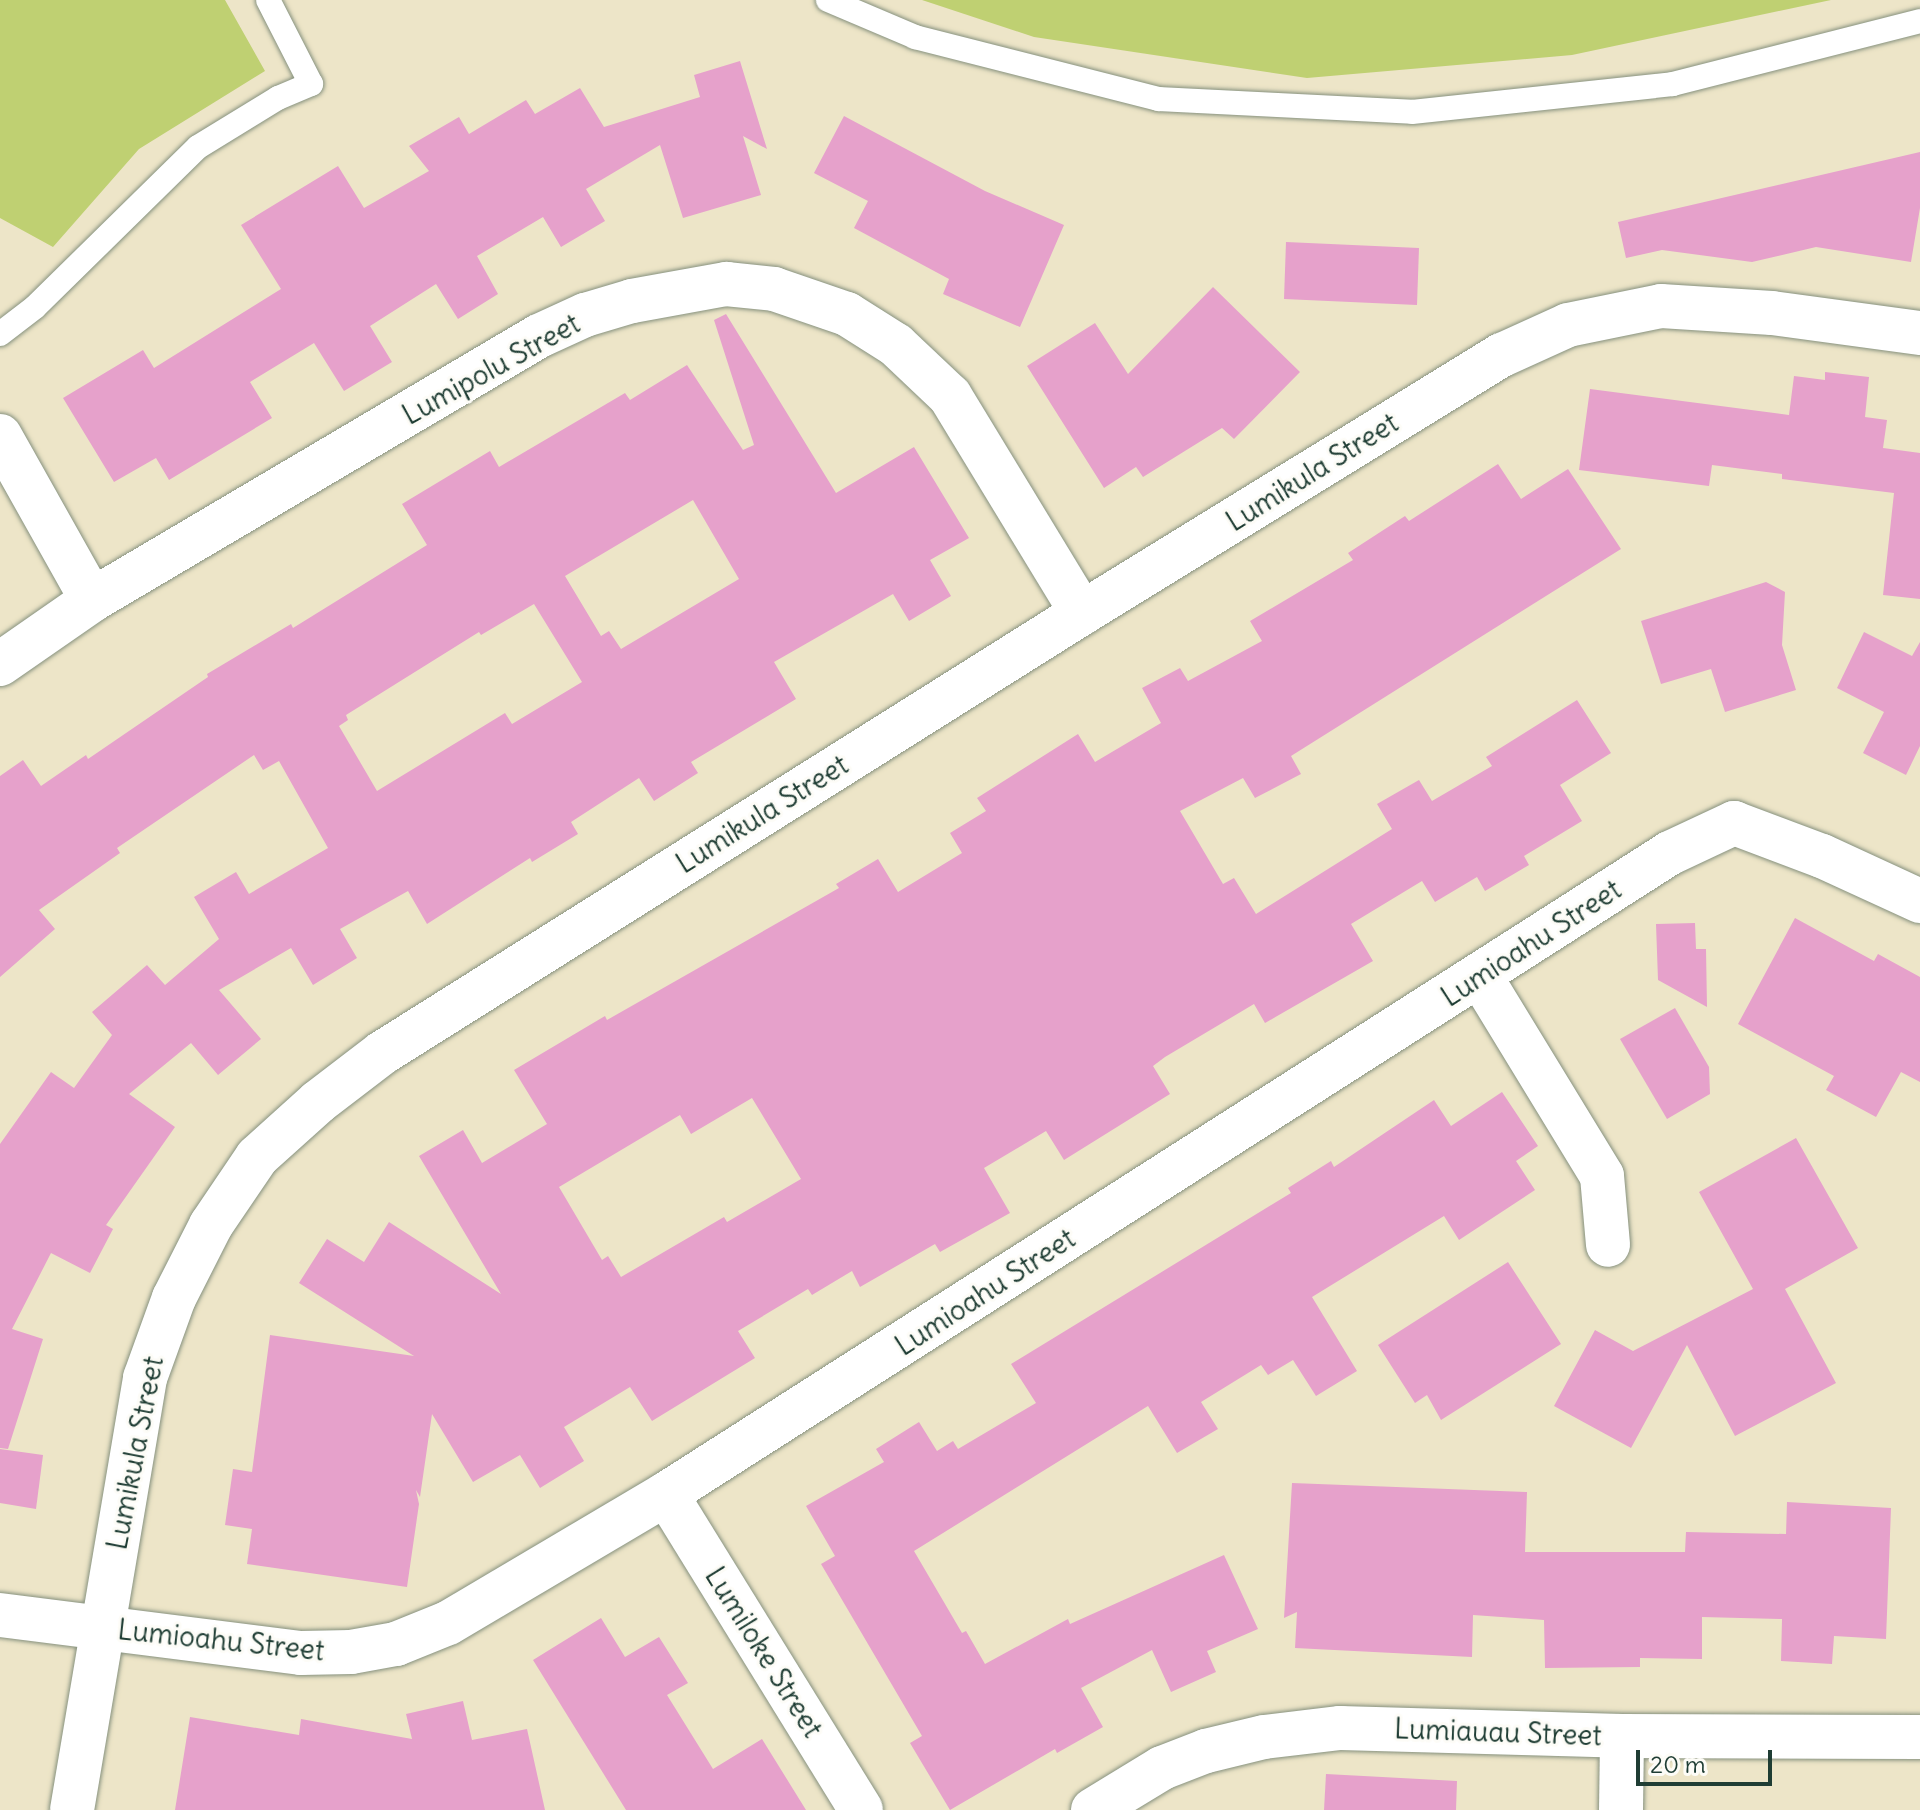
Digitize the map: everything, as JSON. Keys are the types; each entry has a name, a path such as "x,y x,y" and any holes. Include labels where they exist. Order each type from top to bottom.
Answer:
{"street":[{"name":"Lumipolu Street","path":"0,664 92,600 539,336 585,315 632,301 726,284 774,289 847,314 896,345 950,396 1082,613"},
{"name":"Lumikula Street","path":"72,1810 145,1378 180,1286 211,1225 257,1157 318,1102 382,1053 1082,613 1502,355 1568,325 1661,306 1772,313 1920,333"},
{"path":"0,436 92,600"},
{"name":"Lumioahu Street","path":"0,1615 301,1653 351,1652 396,1644 448,1623 666,1494 1670,853 1734,823 1822,856 1920,901"},
{"path":"1480,976 1602,1176 1608,1245"},
{"name":"Lumiloke Street","path":"666,1494 861,1810"},
{"name":"Lumiauau Street","path":"1093,1810 1162,1768 1206,1751 1264,1737 1340,1728 1622,1736 1920,1737"},
{"path":"1621,1810 1622,1736"}],"lane":[{"path":"0,334 35,307 198,147 278,98 311,84 268,0"},
{"path":"828,0 915,37 1158,99 1412,112 1673,84 1920,21"}],"green space":[{"path":"0,0 225,0 265,71 139,149 53,247 0,218"},
{"path":"922,0 1831,0 1572,55 1307,78 1034,37"}],"building":[{"path":"740,61 767,149 743,136 761,195 683,218 660,145 586,189 605,221 561,247 543,217 477,256 498,294 458,319 436,284 370,326 392,362 344,391 314,343 250,382 272,418 169,480 156,458 114,482 63,398 143,350 154,368 281,289 241,225 338,166 364,208 429,171 409,146 459,117 469,134 526,100 535,114 580,88 604,127 700,97 694,75"},
{"path":"844,116 985,191 1064,225 1020,327 943,294 949,279 854,228 868,201 814,173"},
{"path":"1920,152 1920,208 1911,262 1816,247 1752,262 1662,250 1626,258 1618,222"},
{"path":"1286,242 1419,248 1417,305 1284,299"},
{"path":"1213,287 1300,372 1234,439 1222,428 1143,477 1136,467 1104,488 1027,366 1095,323 1128,374"},
{"path":"726,314 836,493 914,447 969,538 930,560 951,596 909,621 893,594 774,662 796,699 691,762 698,773 654,801 639,778 571,822 578,834 532,862 530,858 427,924 408,891 340,929 357,958 313,985 291,948 219,990 261,1039 218,1075 191,1043 129,1094 175,1127 106,1225 113,1229 90,1273 51,1253 12,1329 43,1339 8,1449 0,1448 0,1144 51,1072 74,1088 112,1035 92,1012 147,965 165,985 219,939 194,897 236,872 249,894 328,848 279,761 263,770 254,755 117,848 120,853 39,910 55,929 0,977 0,776 23,760 41,786 86,755 88,759 208,677 207,674 291,624 293,628 427,545 402,504 490,451 499,467 625,393 630,400 687,365 743,450 754,445 714,320","holes":["693,500 739,579 621,649 609,631 601,636 565,576","534,604 582,682 512,724 505,713 377,791 339,726 348,720 346,715 479,632 481,635"]},
{"path":"1825,372 1869,377 1865,417 1887,420 1883,448 1920,453 1920,599 1883,595 1894,493 1782,479 1782,474 1712,465 1709,486 1579,470 1590,389 1789,415 1794,376 1825,380"},
{"path":"1498,464 1521,499 1568,469 1621,549 1291,756 1301,774 1255,798 1243,778 1180,811 1223,884 1234,878 1256,914 1392,829 1377,804 1419,780 1432,801 1492,766 1486,757 1577,700 1611,753 1560,785 1582,821 1524,856 1529,865 1485,891 1477,877 1435,902 1422,881 1351,924 1373,961 1265,1023 1254,1004 1165,1057 1153,1066 1170,1094 1064,1160 1046,1131 984,1168 1010,1213 940,1252 935,1244 860,1287 852,1271 812,1295 808,1289 738,1331 755,1358 652,1421 630,1387 564,1427 584,1461 540,1488 520,1455 473,1482 432,1414 420,1497 416,1490 419,1504 407,1587 247,1564 252,1529 225,1525 233,1469 252,1472 270,1335 414,1356 299,1283 327,1239 364,1262 389,1222 501,1294 419,1156 463,1130 482,1163 547,1124 514,1070 605,1016 607,1020 839,888 836,884 878,859 898,892 962,853 950,833 986,811 977,798 1078,734 1095,762 1161,723 1142,688 1180,668 1188,681 1262,641 1250,621 1353,560 1348,553 1405,516 1409,521","holes":["752,1098 801,1179 727,1222 724,1217 621,1277 608,1256 602,1260 559,1187 680,1115 691,1134"]},
{"path":"1766,582 1785,592 1782,645 1796,690 1725,712 1711,669 1661,684 1641,621"},
{"path":"1864,632 1912,656 1920,642 1920,746 1906,775 1863,753 1884,712 1837,688"},
{"path":"1795,918 1874,961 1878,954 1920,977 1920,1082 1901,1072 1876,1117 1826,1090 1834,1076 1738,1024"},
{"path":"1695,923 1696,949 1706,949 1707,1007 1658,980 1656,924"},
{"path":"1675,1008 1709,1067 1710,1094 1667,1119 1620,1039"},
{"path":"1502,1092 1538,1146 1516,1161 1535,1190 1459,1240 1444,1216 1312,1297 1357,1371 1316,1396 1293,1360 1268,1375 1261,1365 1201,1402 1218,1429 1177,1453 1148,1406 914,1551 962,1633 966,1631 985,1664 1068,1619 1070,1624 1224,1555 1258,1629 1207,1651 1216,1672 1171,1692 1152,1650 1081,1688 1103,1727 1057,1753 1055,1749 950,1810 910,1743 922,1736 821,1564 835,1556 806,1506 884,1462 876,1449 919,1422 937,1451 953,1441 958,1449 1036,1403 1011,1364 1291,1193 1288,1188 1331,1161 1334,1167 1434,1100 1451,1126"},
{"path":"1796,1138 1858,1248 1785,1289 1836,1383 1735,1436 1687,1345 1631,1448 1554,1406 1595,1330 1633,1351 1753,1289 1699,1192"},
{"path":"1508,1262 1561,1344 1441,1420 1427,1395 1415,1403 1378,1345"},
{"path":"0,1449 43,1455 36,1509 0,1503"},
{"path":"1292,1483 1527,1492 1525,1552 1685,1552 1686,1532 1786,1534 1787,1502 1891,1508 1886,1639 1834,1636 1832,1664 1781,1661 1782,1619 1702,1617 1702,1659 1640,1658 1640,1667 1545,1668 1544,1620 1473,1615 1472,1657 1295,1648 1297,1612 1284,1618"},
{"path":"601,1618 625,1657 659,1637 688,1683 667,1695 713,1769 762,1739 806,1810 626,1810 533,1660"},
{"path":"463,1701 472,1740 527,1729 545,1810 175,1810 190,1717 299,1735 301,1719 412,1739 406,1714"},
{"path":"1326,1774 1457,1781 1456,1810 1324,1810"}]}
